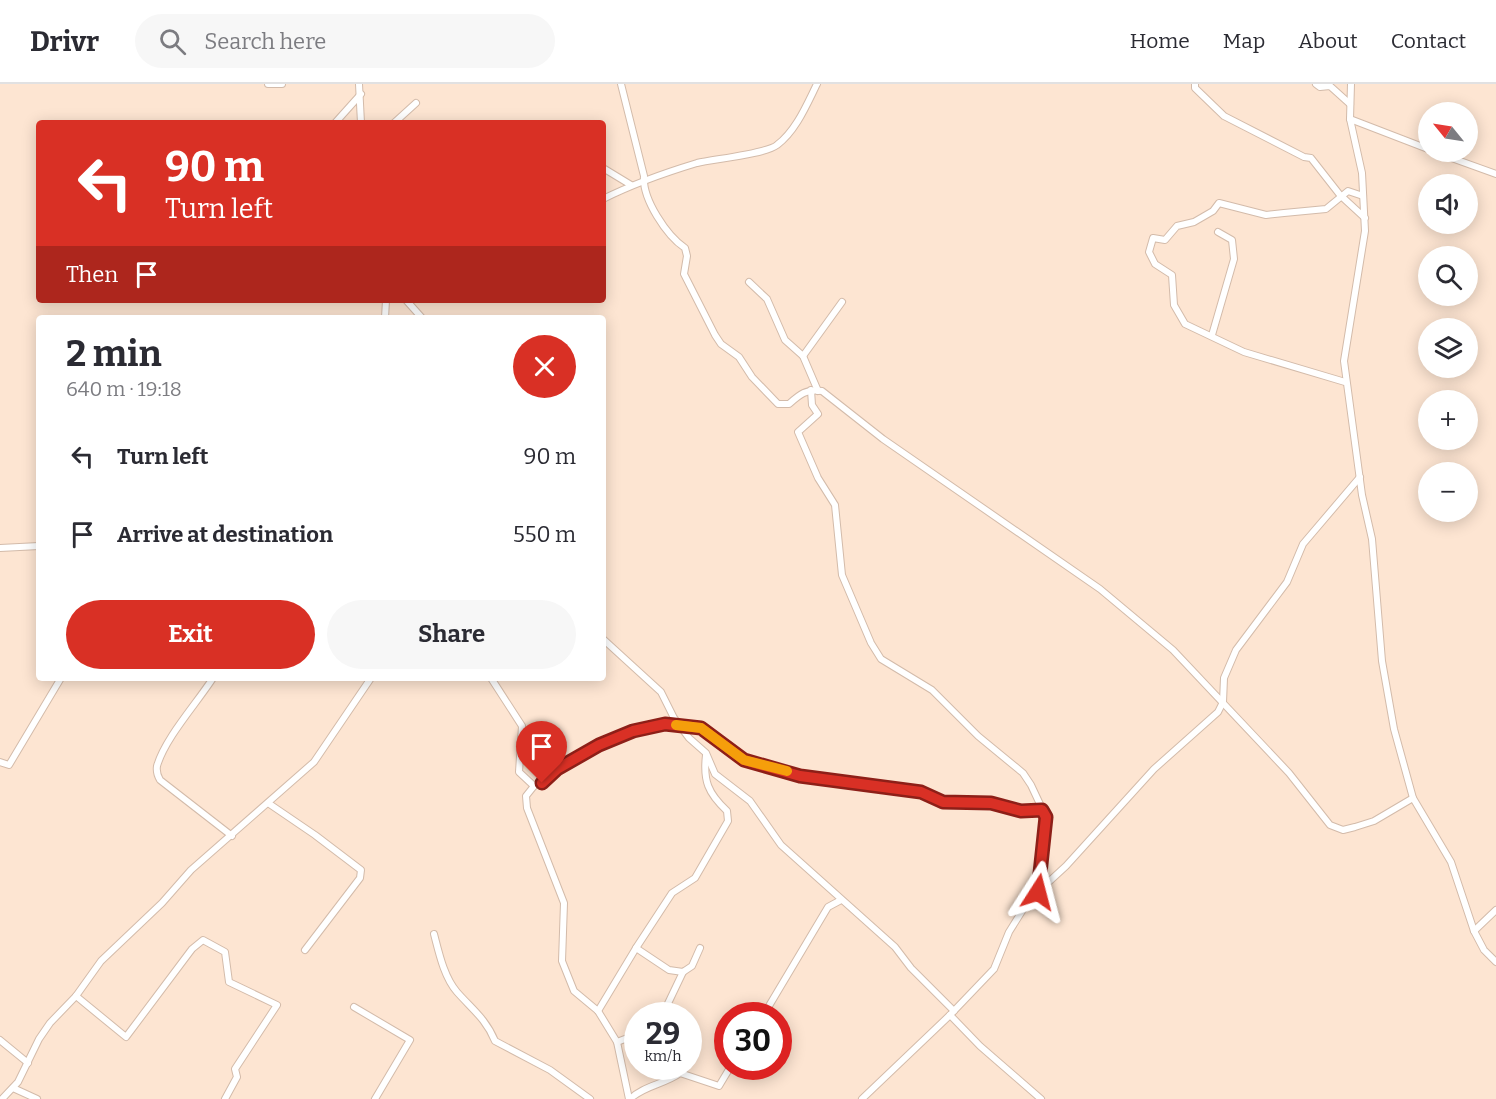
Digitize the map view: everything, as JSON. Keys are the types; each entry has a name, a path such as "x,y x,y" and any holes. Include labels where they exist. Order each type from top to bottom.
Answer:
{"street":[{"path":"268,84 282,84"},
{"path":"359,84 361,120"},
{"path":"621,84 646,197 671,238 685,248 687,256 684,274 692,293 721,344 739,357 752,377 778,404 789,404 801,393 815,390 1100,589 1173,650 1289,773 1324,818 1337,828 1343,830 1374,821 1413,798"},
{"path":"606,198 631,185 698,163 776,147 793,128 817,84"},
{"path":"1195,84 1195,88 1224,116 1304,157 1311,158 1340,195 1365,218"},
{"path":"1316,84 1320,87 1330,86 1350,105"},
{"path":"1351,84 1350,119 1362,173 1365,218 1364,241 1346,337 1345,382 1372,539 1382,661 1394,729 1413,798 1451,862 1474,931 1484,950 1496,962"},
{"path":"338,120 361,94"},
{"path":"397,120 416,103"},
{"path":"1350,119 1418,145"},
{"path":"1463,162 1496,174"},
{"path":"606,170 631,185"},
{"path":"1345,382 1245,352 1185,324 1179,316 1173,298 1172,275 1155,264 1149,252 1153,238 1165,240 1177,225 1194,222 1213,211 1219,202 1266,215 1326,208 1348,191 1363,196"},
{"path":"1212,335 1234,259 1232,240 1218,232"},
{"path":"749,282 766,299 785,340 803,356 815,390 812,405 818,414 798,432 818,478 835,505 842,575 871,643 881,659 932,690 978,736 1023,773 1046,817 1038,892"},
{"path":"803,356 842,302"},
{"path":"409,303 419,315"},
{"path":"862,1099 952,1013 994,969 1009,932 1029,900 1066,866 1154,769 1218,712 1223,702 1224,678 1236,650 1287,582 1303,544 1360,477"},
{"path":"0,548 36,546"},
{"path":"606,642 661,692 680,726 706,753 715,774 750,801 781,845 895,947 980,1046 1041,1099"},
{"path":"0,762 9,765 59,681"},
{"path":"211,681 172,739 157,767 157,773 160,780 232,836"},
{"path":"2,1099 28,1063 50,1023 76,996 101,961 162,903 191,870 314,762 369,681"},
{"path":"493,681 522,726 519,772 534,786"},
{"path":"722,1080 718,1086 680,1073 667,1082 636,1094 630,1099 617,1042 598,1011 574,991 562,961 564,903 526,808 526,796 534,786 579,755 599,745 633,731 665,724 701,728 744,760 800,776 921,792 951,803 991,803 1021,811 1042,810"},
{"path":"598,1011 672,892 695,878 728,821 727,811 711,796 704,769 706,753"},
{"path":"268,803 361,870 360,878 305,950"},
{"path":"771,1002 828,907 841,900"},
{"path":"1474,931 1496,910"},
{"path":"434,934 442,963 455,990 474,1008 489,1027 495,1041 550,1070 590,1099"},
{"path":"76,996 126,1037 186,957 203,940 225,952 230,982 277,1005 235,1070 237,1077 225,1099"},
{"path":"636,948 669,970 683,972"},
{"path":"669,1002 683,972 692,966 700,948"},
{"path":"354,1007 410,1040 375,1099"},
{"path":"617,1042 624,1039"},
{"path":"0,1040 28,1063"},
{"path":"621,1099 627,1087"},
{"path":"12,1088 38,1099"}],"slow traffic":[{"path":"676,725 701,728 726,749 744,760 787,771"}],"route":[{"path":"542,783 557,769 579,755 633,731 653,729 665,724 701,728 726,749 744,760 800,776 921,792 943,802 991,803 1021,811 1042,810 1046,817 1044,855 1038,892"}]}
